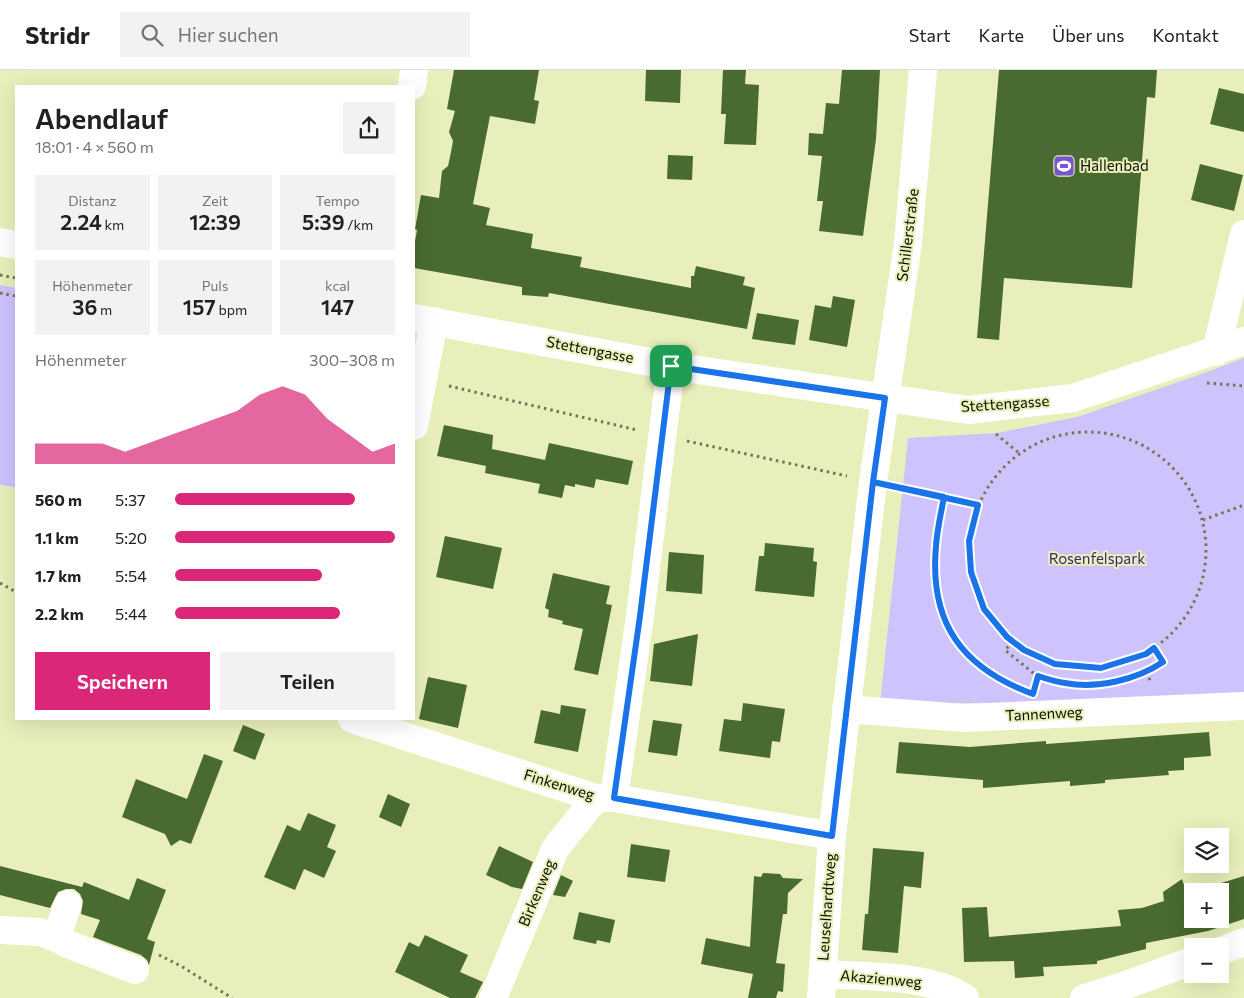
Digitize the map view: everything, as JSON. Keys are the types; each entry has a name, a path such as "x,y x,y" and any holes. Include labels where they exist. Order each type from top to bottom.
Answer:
{"street":[{"path":"412,85 414,70"},
{"name":"Schillerstraße","path":"885,398 908,243 923,70"},
{"path":"1216,352 1244,234"},
{"path":"0,242 15,245"},
{"name":"Stettengasse","path":"415,421 423,380 424,320 671,366 968,410 1073,398 1216,352 1244,341"},
{"path":"605,798 640,616 664,436 671,366"},
{"name":"Leuselhardtweg","path":"822,986 832,836 873,482 885,398"},
{"name":"Tannenweg","path":"846,709 964,718 1243,706"},
{"name":"Finkenweg","path":"355,720 605,798 832,836"},
{"name":"Birkenweg","path":"494,998 555,849 605,798"},
{"path":"56,938 68,904"},
{"path":"0,930 40,932 135,970"},
{"path":"1229,948 1244,942"},
{"path":"1084,998 1184,964"},
{"name":"Akazienweg","path":"822,986 924,982 952,990 965,998"}],"path":[{"path":"0,275 15,278"},
{"path":"0,293 15,296"},
{"path":"423,380 664,436 978,505"},
{"path":"1206,383 1244,386"},
{"path":"1066,432 1120,435 1155,452 1183,478 1203,520 1204,575 1194,603 1174,632 1146,654 1101,668 1055,664 1024,650 1013,642 984,609 971,572 969,541 978,505 1019,452 1066,432"},
{"path":"944,497 936,547 937,598 952,637 976,663 1006,685 1015,688"},
{"path":"1203,520 1244,505"},
{"path":"0,583 15,591"},
{"path":"1013,642 1005,650 1038,676 1066,684 1082,684"},
{"path":"1097,684 1128,678 1151,670 1163,662 1154,648"},
{"path":"1033,694 1038,676"},
{"path":"135,970 151,976 158,955 181,966 232,998"}],"green space":[{"path":"0,285 15,288 15,487 0,485"},
{"name":"Rosenfelspark","path":"1244,358 1244,708 1222,701 880,704 908,438 997,433 1077,417"}],"building":[{"path":"454,70 539,70 534,100 539,101 535,124 490,116 473,204 490,208 486,225 533,234 531,248 582,257 580,267 691,288 691,276 694,276 696,266 745,277 743,285 755,288 747,329 549,293 548,297 522,295 522,287 415,268 417,230 415,229 421,195 439,198 442,171 448,166 451,152 453,141 449,132 455,111 447,109"},
{"path":"646,70 681,70 680,103 645,101"},
{"path":"723,70 746,70 745,84 759,85 756,145 724,144 726,114 721,114"},
{"path":"842,70 880,70 876,139 863,236 819,231 823,201 817,201 822,156 808,155 809,133 823,134 826,103 839,104"},
{"path":"999,70 1157,70 1155,98 1147,97 1132,288 1004,278 999,340 977,338"},
{"path":"1219,88 1244,94 1244,132 1210,124"},
{"path":"668,155 693,156 692,180 667,179"},
{"path":"1200,164 1243,175 1234,211 1191,200"},
{"path":"833,296 855,300 847,347 809,340 815,305 831,308"},
{"path":"757,313 799,320 795,345 752,339"},
{"path":"444,425 493,435 492,449 545,460 549,443 633,461 628,485 596,479 594,488 575,484 575,487 565,485 562,498 538,493 540,484 485,473 486,466 437,456"},
{"path":"445,536 502,548 493,589 436,577"},
{"path":"765,543 814,548 813,561 817,562 814,597 755,591 759,556 764,556"},
{"path":"669,552 704,555 702,594 666,591"},
{"path":"553,573 610,586 606,604 612,605 598,675 574,670 583,629 562,624 563,621 548,617 549,610 545,608"},
{"path":"698,634 692,686 650,681 654,644"},
{"path":"428,677 467,685 458,728 419,719"},
{"path":"743,703 785,709 780,742 772,741 770,758 719,751 724,719 741,721"},
{"path":"561,705 586,709 578,752 534,743 541,710 560,714"},
{"path":"653,720 682,724 677,756 648,752"},
{"path":"243,725 265,734 255,760 233,751"},
{"path":"1209,732 1211,756 1184,758 1184,770 1168,771 1169,775 1105,780 1105,783 1070,786 1070,781 983,788 983,780 896,773 899,742 970,747 1046,741 1046,744"},
{"path":"204,754 223,761 191,844 180,840 171,846 165,834 122,817 136,779 187,799"},
{"path":"388,794 410,804 401,827 379,817"},
{"path":"308,813 336,825 327,847 336,851 324,878 304,869 295,890 264,877 287,825 300,831"},
{"path":"631,844 670,850 665,882 627,877"},
{"path":"499,846 533,862 522,889 512,887 486,875"},
{"path":"873,848 924,852 921,888 904,886 898,953 862,950 865,914 868,914"},
{"path":"0,866 82,887 84,882 129,900 137,878 166,890 147,939 155,942 149,965 147,960 141,955 93,937 100,920 81,914 83,901 80,894 74,889 58,892 50,908 0,895"},
{"path":"763,873 780,874 783,878 803,879 788,893 787,914 783,914 776,963 785,964 783,992 778,991 776,998 748,998 753,974 701,964 706,938 750,947 754,876 761,877"},
{"path":"561,875 573,881 565,897 553,895"},
{"path":"1244,876 1244,919 1229,924 1229,883 1221,883"},
{"path":"1182,879 1184,885 1184,928 1217,928 1146,943 1146,949 1097,961 1097,964 1043,967 1044,976 1015,978 1014,961 964,962 962,908 987,907 989,937 1121,926 1118,910 1142,908 1164,901 1163,892"},
{"path":"579,912 615,920 610,943 597,940 596,944 573,939"},
{"path":"425,935 468,955 460,972 483,982 475,998 450,998 395,972 409,942 419,947"}],"place":[{"name":"Hallenbad","path":"1064,166"}],"route":[{"path":"671,366 664,436 614,798 832,836 873,482 902,487 978,505 969,541 971,572 984,609 1007,637 1024,650 1055,664 1101,668 1146,654 1154,648 1163,662 1151,670 1128,678 1090,685 1066,684 1038,676 1033,694 1006,685 976,663 952,637 937,598 936,547 944,497 873,482 885,398 671,366"}]}
